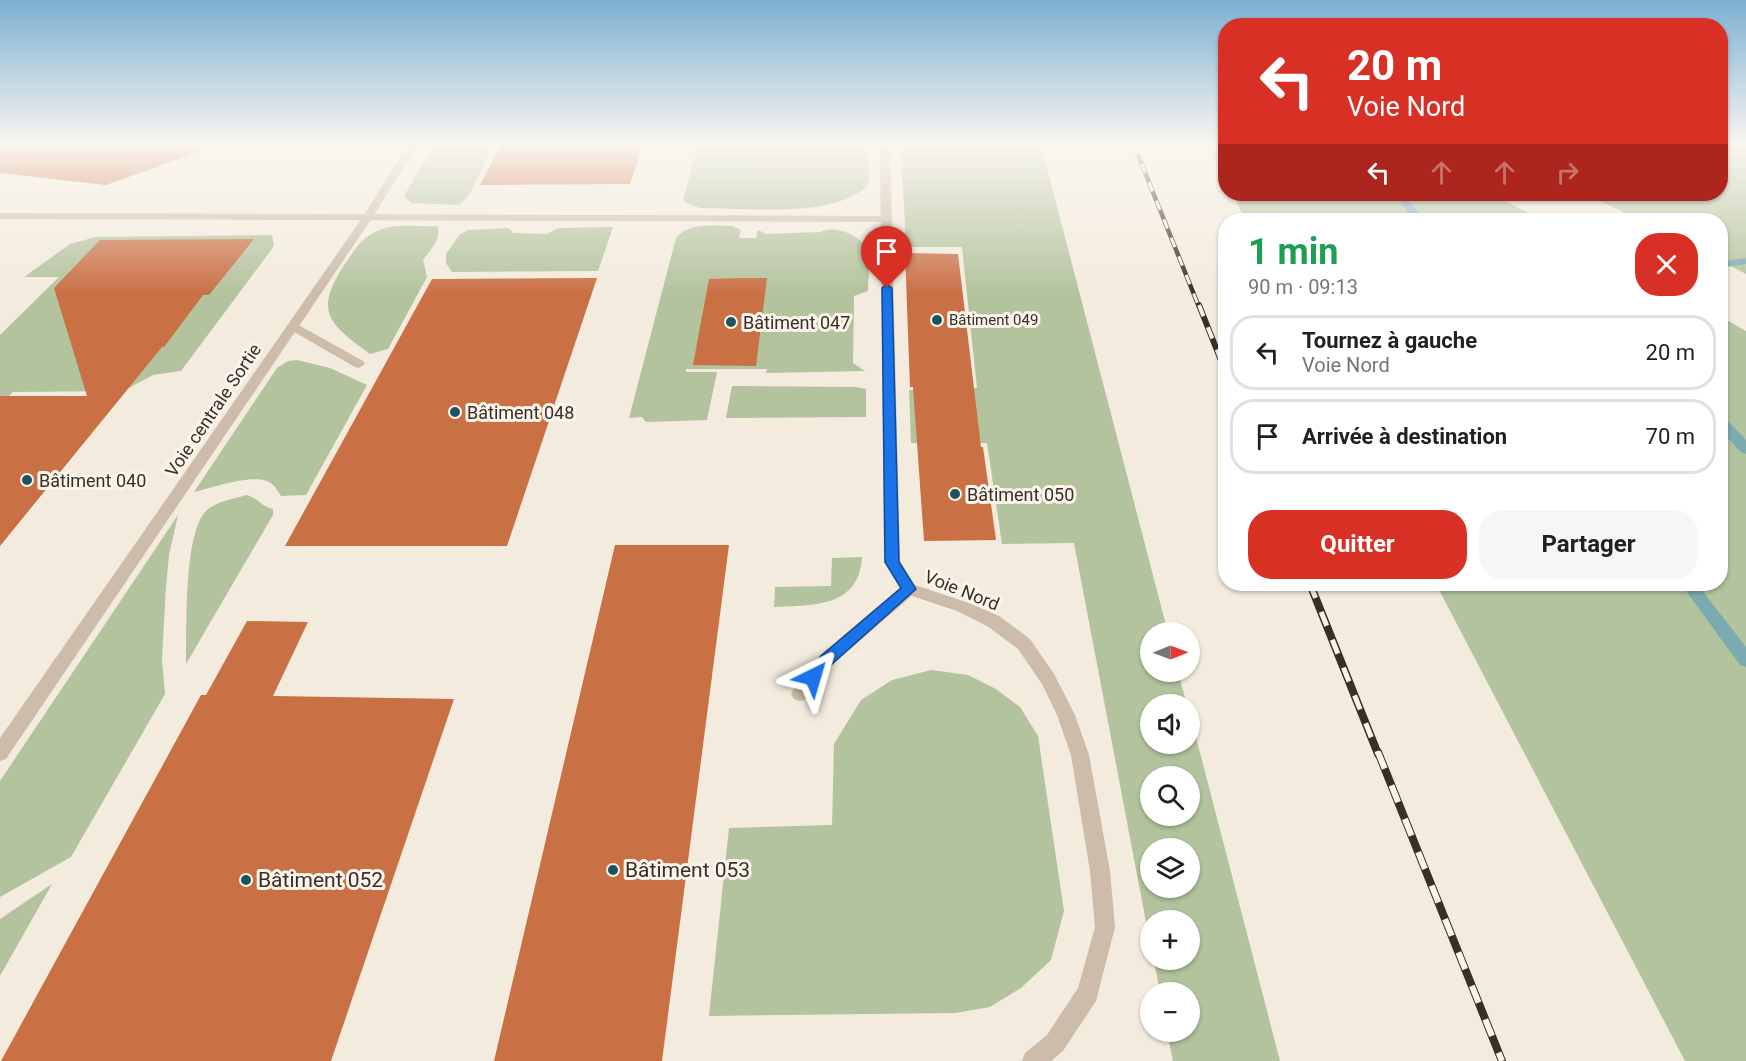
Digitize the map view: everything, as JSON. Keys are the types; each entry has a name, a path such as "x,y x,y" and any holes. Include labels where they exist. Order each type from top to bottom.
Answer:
{"street":[{"name":"Voie centrale Sortie","path":"0,753 382,195"},
{"name":"Voie Nord","path":"886,195 892,562 909,589 963,607 993,621 1024,644 1048,679 1066,715 1080,755 1100,871 1106,927 1088,993 1055,1043 1033,1061"},
{"path":"0,216 886,219"},
{"path":"293,326 359,364"},
{"path":"800,694 826,660 909,589"}],"green space":[{"path":"469,195 459,205 411,203 404,196"},
{"path":"684,195 855,195 836,203 814,207 765,210 700,208 683,200"},
{"path":"903,195 1054,195 1165,622 1140,622 1140,682 1181,682 1184,694 1140,694 1140,754 1200,753 1280,1061 1173,1061 1169,1042 1200,1042 1200,982 1158,982 1156,970 1200,970 1200,910 1144,910 1141,898 1200,898 1200,838 1140,838 1140,890 1074,543 1002,544 987,443 911,443 909,390 977,388 962,247 906,247"},
{"path":"1728,195 1746,195 1746,274 1728,265 1728,213 1625,213 1601,201 1728,201"},
{"path":"1236,201 1505,201 1529,213 1242,213"},
{"path":"437,226 437,240 423,260 427,277 388,349 370,354 344,334 330,316 328,306 335,280 362,241 371,234 391,227"},
{"path":"732,226 741,230 739,238 756,238 758,230 767,234 833,230 848,233 861,241 869,256 868,291 854,296 853,363 865,371 766,373 767,369 686,369 686,372 717,372 707,420 646,422 642,417 629,418 676,238 681,233 695,227"},
{"path":"613,227 598,271 452,272 446,263 446,254 460,234 468,230 509,228 513,233 547,234 558,228"},
{"path":"272,235 274,246 181,371 153,375 123,391 13,392 0,405 0,335 59,277 24,277 70,244 96,237"},
{"path":"1728,321 1746,331 1746,1061 1685,1061 1440,591 1728,591"},
{"path":"297,360 330,368 367,385 306,495 281,496 272,484 256,479 194,492 277,368 288,361"},
{"path":"732,386 866,389 866,417 726,418"},
{"path":"246,495 273,509 273,515 186,664 190,559 199,522 211,507"},
{"path":"178,515 169,555 166,586 162,659 165,694 71,857 0,897 0,781"},
{"path":"862,557 859,574 843,595 818,604 774,607 775,587 831,586 832,558"},
{"path":"931,670 968,675 996,689 1020,707 1038,736 1064,911 1051,960 1021,988 990,1007 955,1013 709,1016 729,828 832,825 834,744 861,700 892,680"},
{"path":"52,884 0,976 0,919"}],"building":[{"path":"254,239 209,295 203,295 164,347 0,546 0,396 87,396 54,288 100,240"},
{"path":"905,253 958,254 981,447 983,447 996,540 924,541 913,387 910,387"},
{"name":"Bâtiment 048","path":"597,278 507,546 285,546 432,279"},
{"name":"Bâtiment 047","path":"767,278 756,366 693,365 709,279"},
{"name":"Bâtiment 053","path":"615,545 729,545 662,1061 494,1061"},
{"name":"Bâtiment 052","path":"247,621 308,622 273,696 454,699 331,1061 1,1061 201,695 206,695"}],"waterway":[{"path":"1404,201 1414,213"},
{"path":"1728,264 1746,261"},
{"path":"1728,430 1746,449"},
{"path":"1694,591 1746,660"}],"railway":[{"path":"1154,195 1199,307"},
{"path":"1199,305 1218,353"},
{"path":"1313,591 1378,754"},
{"path":"1378,752 1502,1061"}],"place":[{"name":"Bâtiment 049","path":"937,320"},
{"name":"Bâtiment 047","path":"731,322"},
{"name":"Bâtiment 048","path":"455,412"},
{"name":"Bâtiment 040","path":"27,480"},
{"name":"Bâtiment 050","path":"955,494"},
{"name":"Bâtiment 053","path":"613,870"},
{"name":"Bâtiment 052","path":"246,880"}],"route":[{"path":"813,677 826,660 909,589 892,562 887,288"}]}
